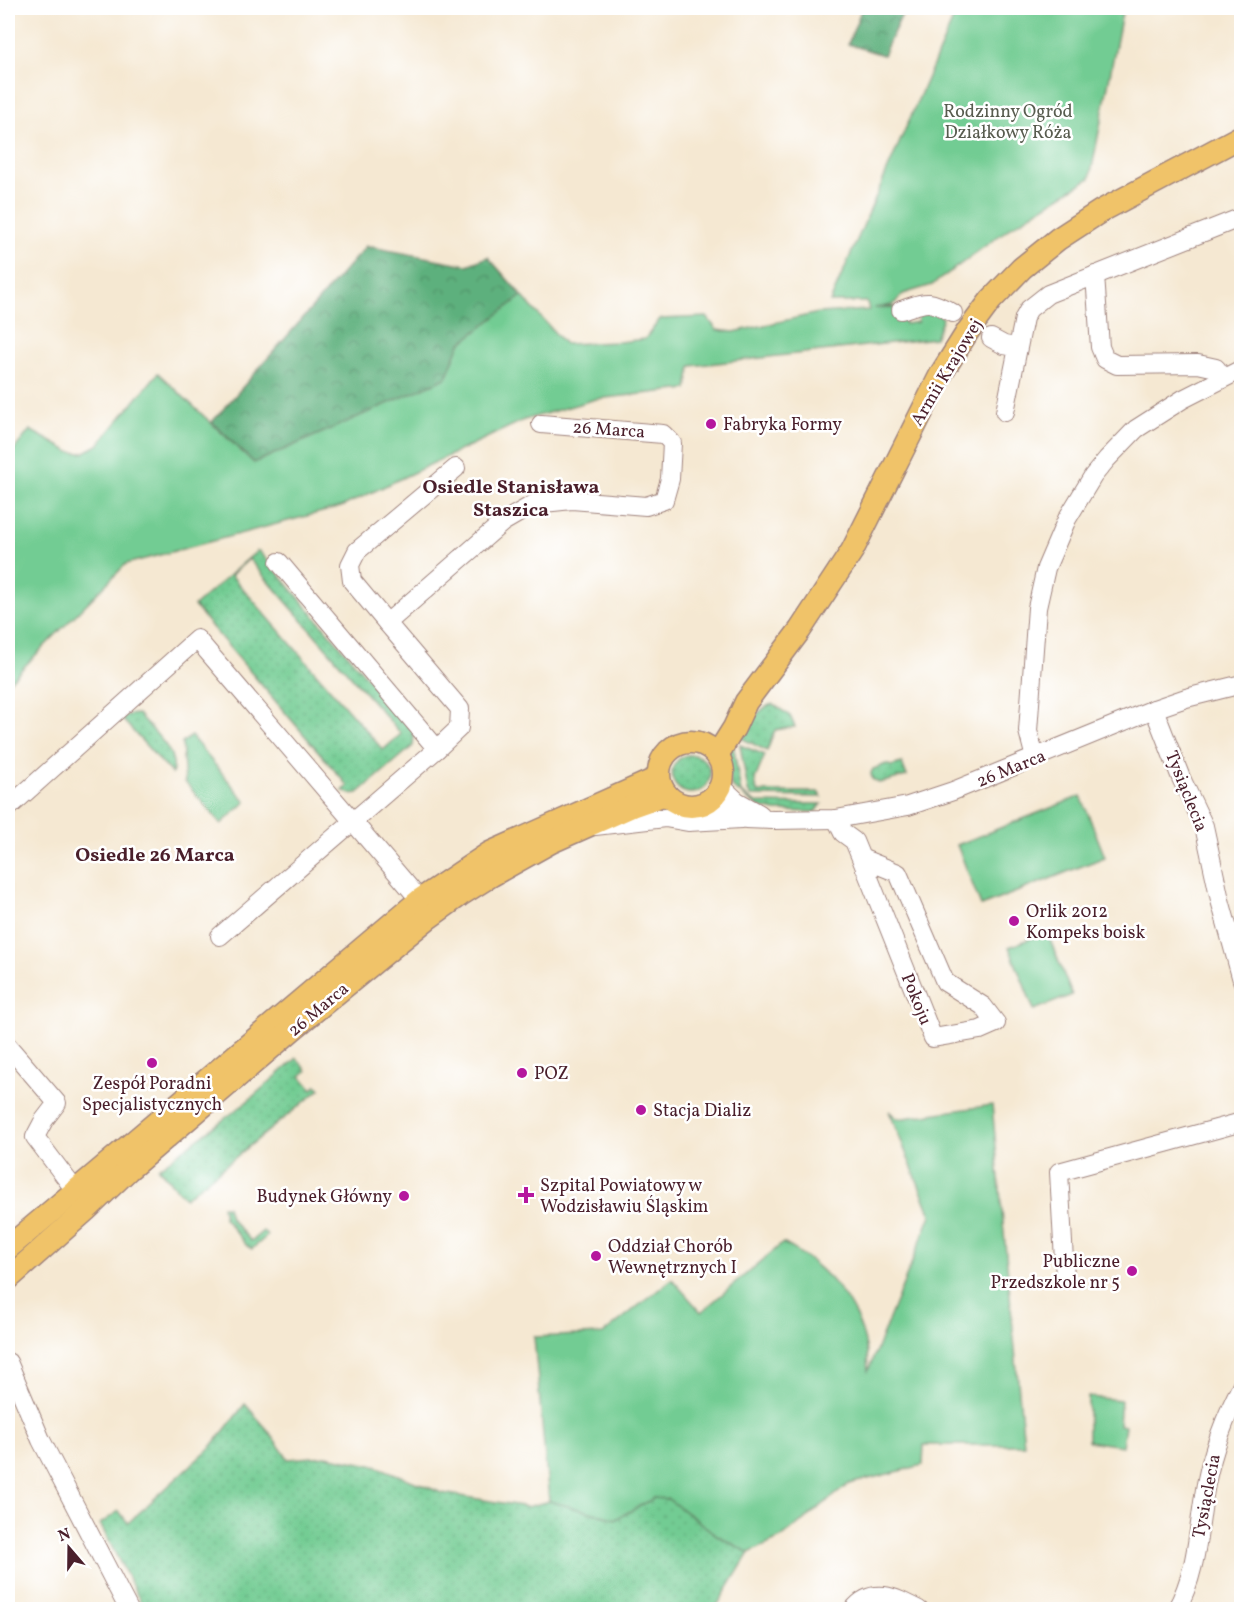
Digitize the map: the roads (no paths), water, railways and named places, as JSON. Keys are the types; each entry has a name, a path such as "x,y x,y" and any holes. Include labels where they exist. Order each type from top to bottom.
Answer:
{"main road":[{"name":"Armii Krajowej","path":"710,750 722,721 746,702 800,630 852,551 941,374 991,300 1022,268 1058,239 1101,211 1242,135"},
{"path":"689,742 710,750 723,769 714,794 696,806 685,806 675,802 662,786 663,758 674,747 689,742"},
{"name":"26 Marca","path":"8,1279 137,1163 428,918 502,869 551,842 632,806 662,786"},
{"name":"26 Marca","path":"8,1248 420,900 498,850 662,786"}],"street":[{"path":"1005,412 1016,347 1024,318 1038,300 1242,217"},
{"path":"1095,275 1100,346 1105,359 1117,364 1198,364 1216,368 1223,378"},
{"path":"902,310 932,302 953,313"},
{"path":"991,338 1004,345 1016,347"},
{"path":"1035,758 1028,731 1037,608 1046,568 1067,519 1093,476 1136,429 1183,399 1242,369"},
{"name":"26 Marca","path":"387,623 503,522 534,504 572,500 646,506 664,500 670,479 672,443 663,434 541,424"},
{"path":"220,936 459,728 460,709 352,581 350,565 357,551 456,468"},
{"path":"279,562 437,749"},
{"path":"8,808 197,639 420,900"},
{"name":"26 Marca","path":"714,794 746,819 836,819 920,802 953,791 1154,709 1197,694 1242,684"},
{"name":"Tysiąclecia","path":"1154,709 1181,778 1204,826 1220,900 1242,980"},
{"name":"26 Marca","path":"714,794 773,820"},
{"path":"589,826 665,818 688,822 746,819"},
{"name":"Pokoju","path":"836,819 843,833 854,841 933,1038 980,1029 996,1023 984,1006 945,981 898,873 861,858"},
{"path":"8,1046 57,1103 35,1137 75,1190"},
{"path":"1065,1278 1059,1172 1242,1122"},
{"path":"8,1362 41,1440 129,1610"},
{"name":"Tysiąclecia","path":"1176,1610 1188,1582 1194,1558 1212,1454 1225,1419 1242,1385"},
{"path":"8,1390 41,1440"},
{"path":"853,1610 860,1601 874,1595 894,1597 919,1610"}],"place":[{"name":"Fabryka Formy","path":"711,424"},
{"name":"Orlik 2012 Kompeks boisk","path":"1014,921"},
{"name":"Zespół Poradni Specjalistycznych","path":"152,1063"},
{"name":"POZ","path":"522,1073"},
{"name":"Stacja Dializ","path":"641,1110"},
{"name":"Szpital Powiatowy w Wodzisławiu Śląskim","path":"526,1195"},
{"name":"Budynek Główny","path":"404,1196"},
{"name":"Oddział Chorób Wewnętrznych I","path":"596,1256"},
{"name":"Publiczne Przedszkole nr 5","path":"1132,1271"}],"district":[{"name":"Osiedle Stanisława Staszica","path":"511,498"},
{"name":"Osiedle 26 Marca","path":"155,854"}],"park label":[{"name":"Rodzinny Ogród Działkowy Róża","path":"1008,121"}]}
